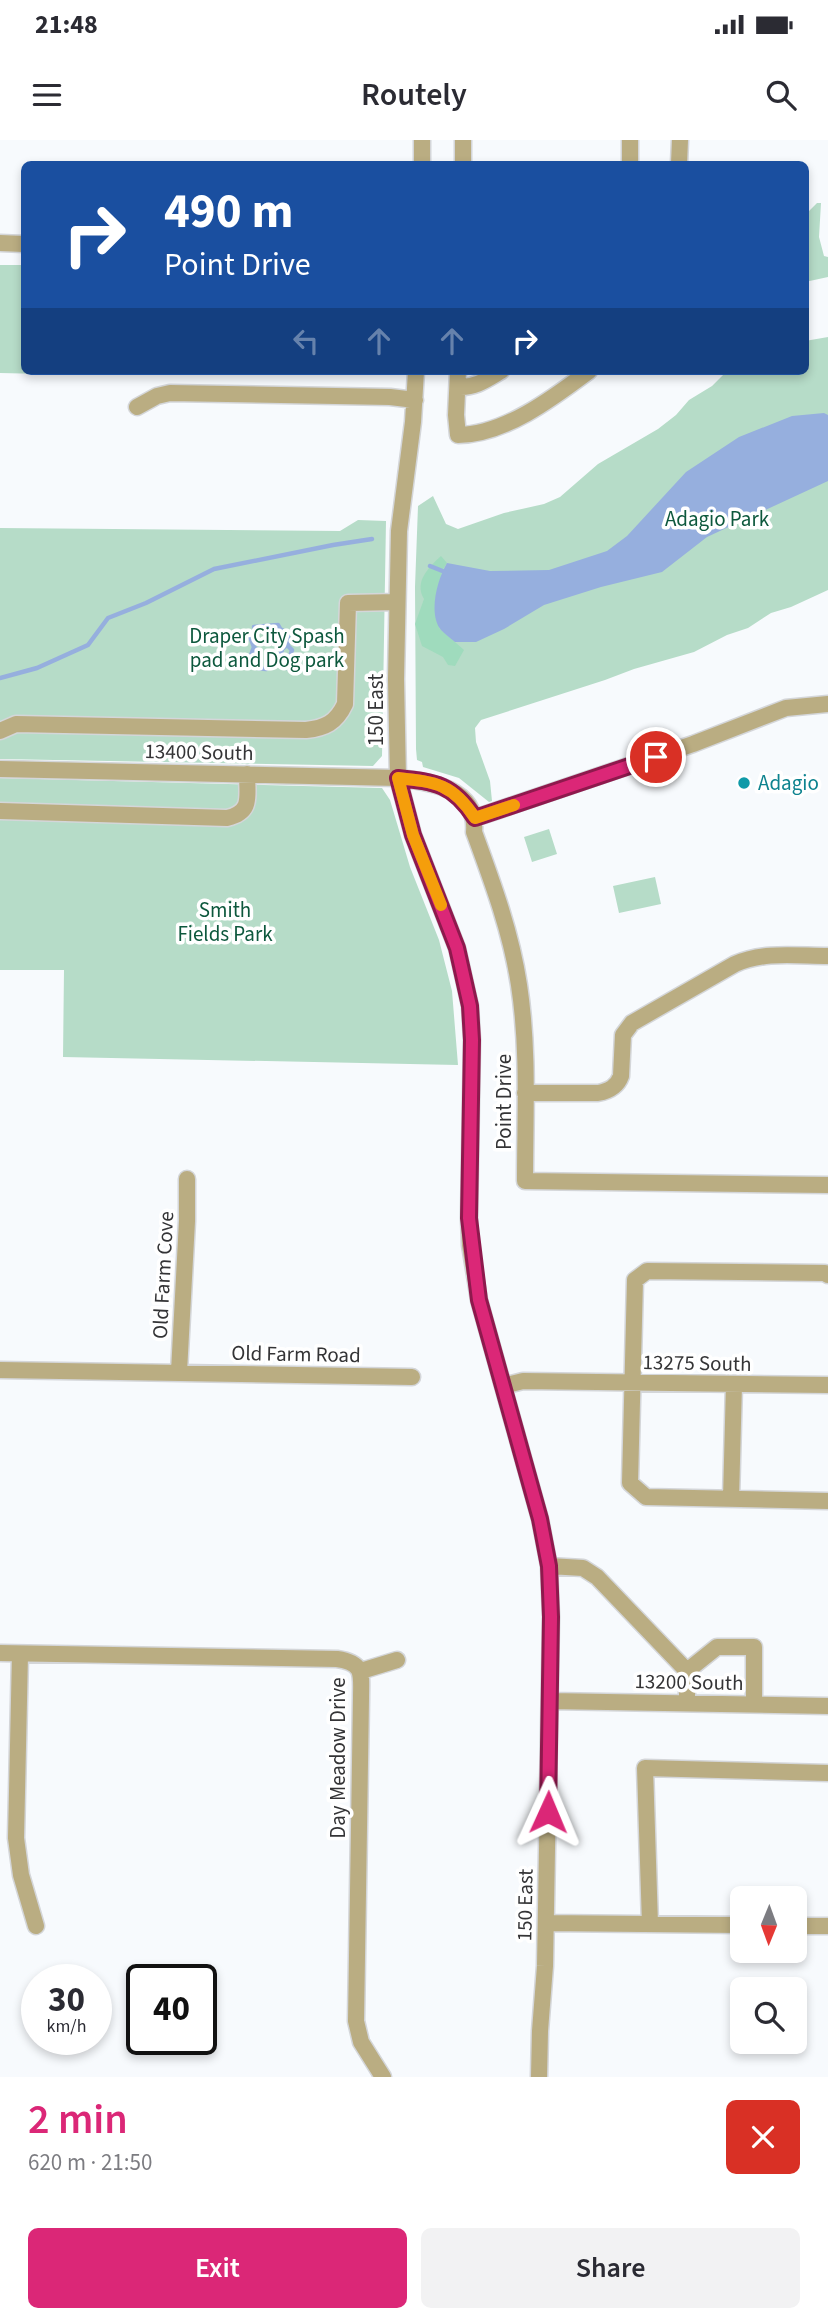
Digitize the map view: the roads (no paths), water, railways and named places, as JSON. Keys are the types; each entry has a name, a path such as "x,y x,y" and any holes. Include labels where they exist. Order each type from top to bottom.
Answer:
{"street":[{"path":"422,140 422,161"},
{"path":"463,140 463,161"},
{"path":"630,140 630,161"},
{"path":"679,161 680,140"},
{"path":"0,243 21,244"},
{"name":"150 East","path":"416,375 415,400 400,504 397,603 398,778 413,835 449,924 466,985 472,1040 470,1245 479,1300 540,1519 549,1566 551,1617 546,1923 539,2077"},
{"path":"494,375 473,387 458,379 458,435 478,434 500,428 580,375"},
{"path":"137,407 157,396 170,393 390,397 415,400"},
{"path":"0,731 8,725 16,724 306,730 320,728 332,724 340,716 345,704 348,603 397,603"},
{"path":"398,778 426,780 446,787 464,800 475,818 693,744 786,708 828,704"},
{"name":"13400 South","path":"0,769 398,778"},
{"path":"0,811 227,818 239,815 247,805 247,774"},
{"name":"Point Drive","path":"475,818 474,832 510,940 519,982 523,1017 525,1181 828,1185"},
{"path":"525,1093 598,1093 610,1090 619,1082 621,1076 623,1035 632,1023 750,958 828,956"},
{"name":"Old Farm Cove","path":"179,1372 187,1179"},
{"path":"828,1276 825,1273 647,1270 635,1280 630,1483 646,1497 828,1501"},
{"path":"0,1370 179,1372"},
{"name":"Old Farm Road","path":"179,1372 412,1377"},
{"name":"13275 South","path":"503,1386 523,1381 828,1385"},
{"path":"731,1499 734,1384"},
{"path":"549,1566 592,1572 687,1671 687,1703"},
{"path":"687,1671 718,1647 754,1647 754,1704"},
{"name":"Day Meadow Drive","path":"0,1653 337,1659 351,1662 361,1671 356,2021 361,2042 383,2077"},
{"path":"20,1654 16,1838 21,1875 36,1926"},
{"path":"361,1671 397,1660"},
{"name":"13200 South","path":"550,1701 828,1706"},
{"path":"650,1924 645,1768 828,1773"},
{"path":"546,1923 730,1925"},
{"path":"807,1926 828,1926"}],"water":[{"path":"824,413 828,415 828,481 707,537 662,572 544,605 476,642 455,642 437,623 435,597 447,563 490,571 549,570 607,551 627,536 686,472 739,437 792,416"}],"waterway":[{"path":"0,678 37,668 88,645 108,618 146,603 214,569 372,539"},
{"path":"430,566 445,572"},
{"path":"254,627 278,625 288,636 288,644 282,649 280,658 289,668"},
{"path":"267,627 272,631 282,630"},
{"path":"282,632 282,649"},
{"path":"249,634 254,647 250,667 266,669 274,662 282,665"},
{"path":"287,645 292,650 287,668"},
{"path":"255,648 255,666"}],"place":[{"name":"Adagio","path":"744,783"}],"park label":[{"name":"Adagio Park","path":"717,519"},
{"name":"Draper City Spash pad and Dog park","path":"267,648"},
{"name":"Smith Fields Park","path":"225,922"}]}
